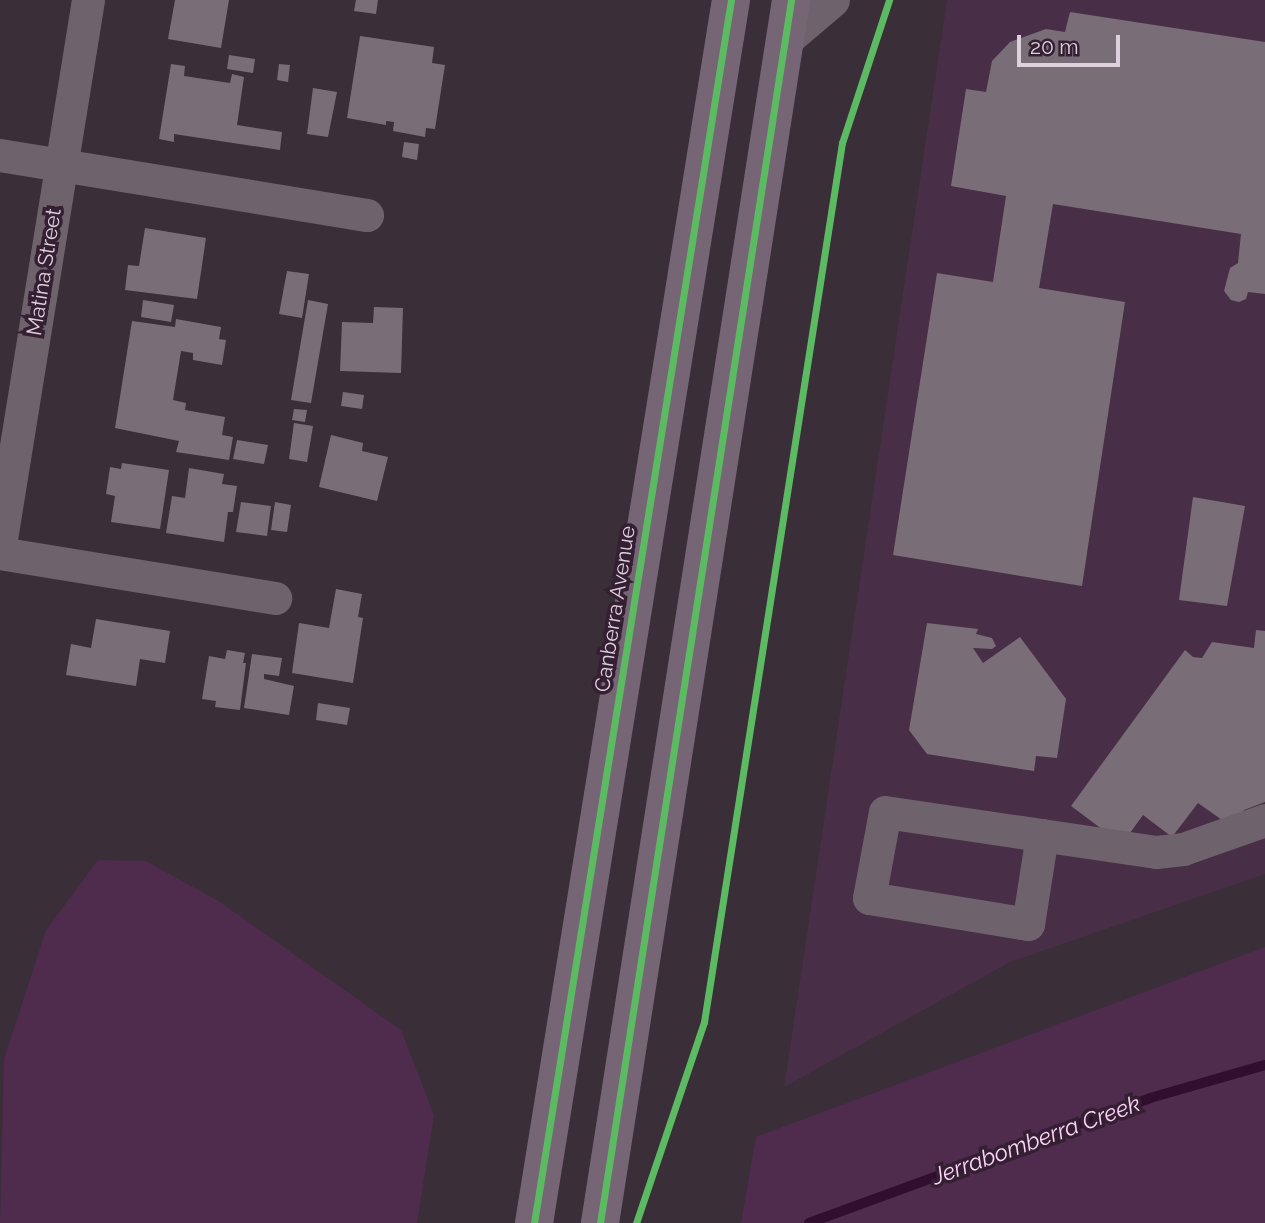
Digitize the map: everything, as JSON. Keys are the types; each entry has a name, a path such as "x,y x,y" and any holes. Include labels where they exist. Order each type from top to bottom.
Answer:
{"highway":[{"name":"Canberra Avenue","path":"534,1223 731,0"},
{"path":"600,1223 791,0"}],"street":[{"name":"Matina Street","path":"0,545 88,0"},
{"path":"785,41 832,0"},
{"path":"0,155 367,215"},
{"path":"0,553 275,598"},
{"path":"1042,835 1028,924 869,898 885,812 1042,835 1156,852 1183,849 1265,820"}],"shaded area":[{"path":"947,0 1265,0 1265,874 1010,962 784,1087"},
{"path":"98,860 146,861 220,902 401,1030 434,1115 417,1223 0,1223 4,1059 46,930"},
{"path":"1265,947 1265,1223 741,1223 756,1137"}],"building":[{"path":"175,0 229,0 221,48 168,39"},
{"path":"356,0 378,0 376,14 354,11"},
{"path":"1070,12 1265,42 1265,294 1248,292 1246,299 1239,302 1231,300 1224,291 1230,268 1238,263 1241,234 1053,204 1039,288 1125,302 1082,586 893,555 937,273 993,282 1006,196 951,186 966,89 986,92 992,61 1010,42 1046,29 1065,32"},
{"path":"360,36 434,47 432,63 445,65 435,129 426,128 425,137 393,131 394,122 386,121 386,125 347,118"},
{"path":"229,55 255,59 253,73 227,69"},
{"path":"171,64 185,66 184,76 230,83 232,74 244,77 237,125 282,132 280,150 174,134 174,142 159,139"},
{"path":"279,64 290,65 288,82 277,80"},
{"path":"313,88 337,92 328,137 307,134"},
{"path":"404,142 419,144 417,160 402,157"},
{"path":"145,228 206,238 197,299 125,290 128,265 139,266"},
{"path":"287,271 309,274 302,318 279,314"},
{"path":"143,300 174,305 171,322 141,317"},
{"path":"308,300 328,304 311,403 291,400"},
{"path":"374,307 403,308 401,373 340,371 342,322 373,323"},
{"path":"176,319 221,327 219,339 226,340 222,365 193,360 193,353 181,351 173,400 186,403 185,410 225,417 222,435 233,437 229,460 176,452 179,441 115,428 132,321 175,327"},
{"path":"343,392 364,395 362,409 341,406"},
{"path":"294,409 307,410 305,422 292,420"},
{"path":"294,423 313,426 307,462 289,459"},
{"path":"331,435 363,443 362,451 388,457 377,501 319,487"},
{"path":"237,440 268,445 264,464 233,459"},
{"path":"122,463 169,470 160,529 111,522 115,496 106,494 110,467 121,469"},
{"path":"189,468 224,474 222,484 237,486 233,512 228,512 224,542 166,533 172,496 185,498"},
{"path":"1193,497 1245,506 1227,606 1179,600"},
{"path":"241,502 271,506 267,536 236,532"},
{"path":"275,502 291,505 287,532 271,530"},
{"path":"336,589 362,594 358,617 363,618 353,683 292,673 299,623 329,628"},
{"path":"96,619 170,631 165,663 140,659 136,686 66,675 71,644 91,648"},
{"path":"927,623 978,629 976,634 992,638 996,646 992,649 973,648 983,663 1020,637 1066,699 1057,758 1036,756 1034,771 927,754 909,730"},
{"path":"1256,630 1265,631 1265,802 1244,810 1232,827 1198,803 1172,837 1143,815 1122,844 1071,806 1185,650 1193,657 1202,658 1212,642 1254,648"},
{"path":"227,650 245,653 240,710 215,707 216,701 202,699 209,656 225,659"},
{"path":"252,654 282,658 279,676 264,674 264,679 294,686 289,715 244,708"},
{"path":"318,703 350,708 347,725 316,720"}],"waterway":[{"name":"Jerrabomberra Creek","path":"809,1223 1150,1098 1265,1065"}],"cycle path":[{"path":"534,1223 731,0"},
{"path":"600,1223 791,0"},
{"path":"636,1223 704,1022 842,143 889,0"}]}
